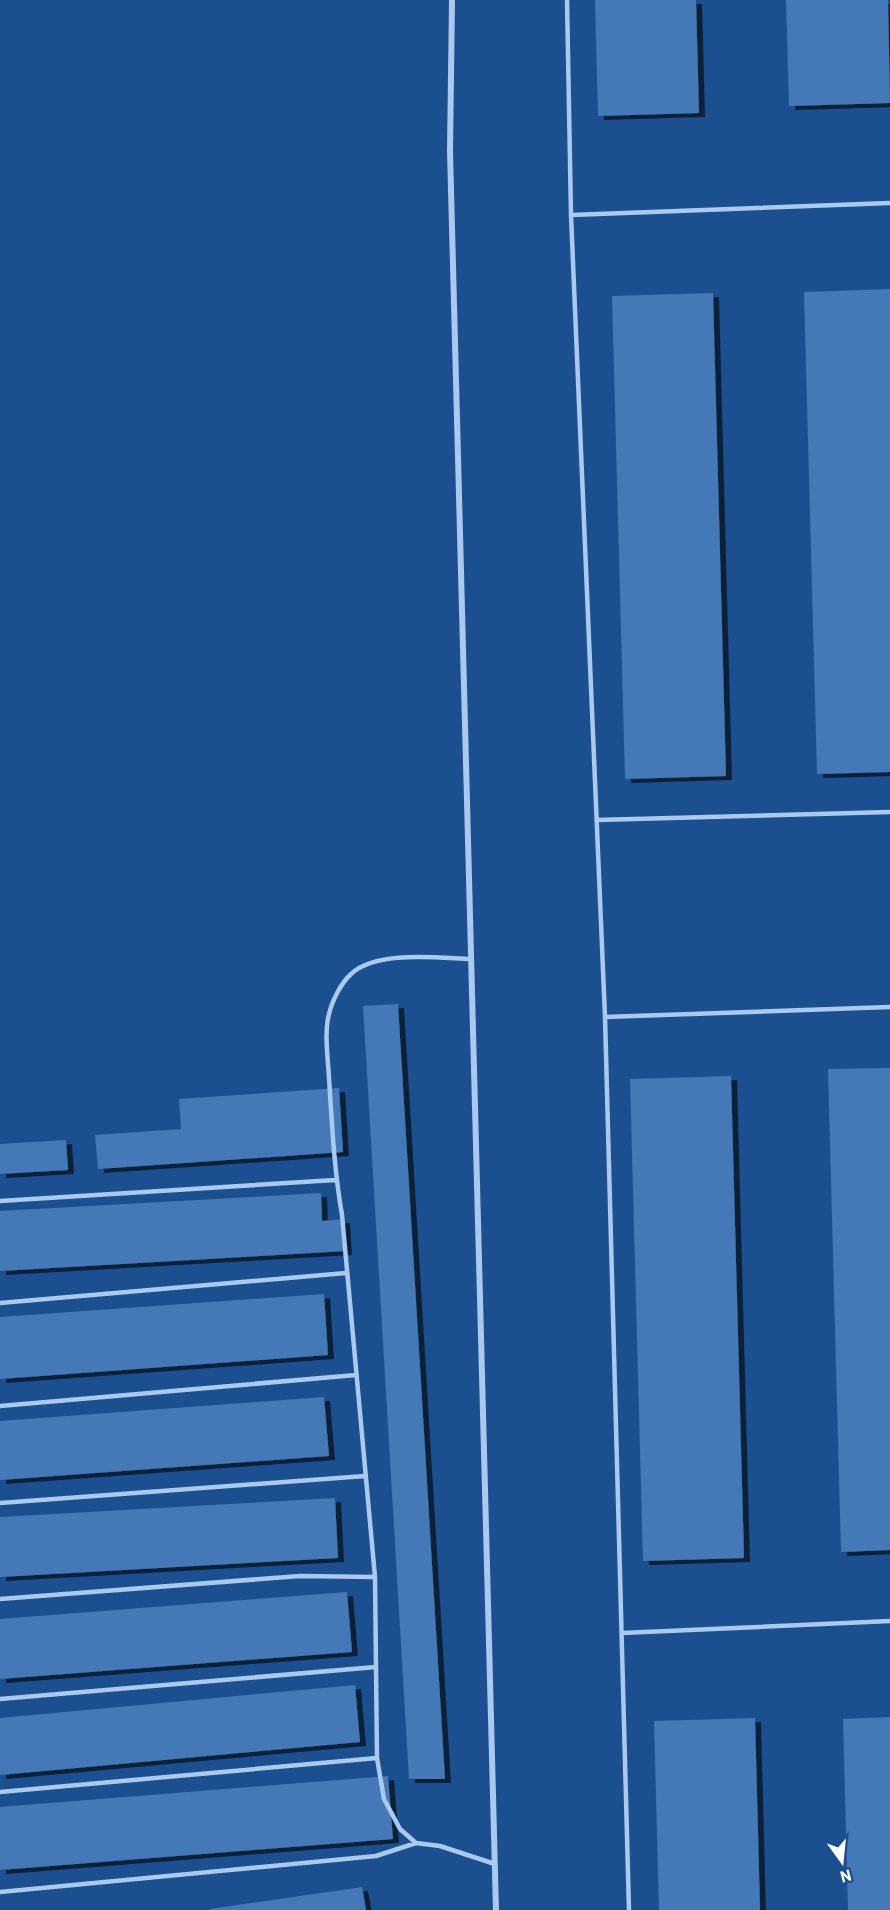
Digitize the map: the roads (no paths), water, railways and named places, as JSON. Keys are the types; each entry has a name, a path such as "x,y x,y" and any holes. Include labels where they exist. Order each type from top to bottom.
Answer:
{"street":[{"path":"452,0 450,151 496,1910"}],"lane":[{"path":"567,0 571,215 605,1017 629,1910"},
{"path":"571,215 890,203"},
{"path":"597,820 890,812"},
{"path":"416,1843 400,1829 384,1799 378,1758 375,1577 342,1215 335,1180 328,1015 337,994 352,973 380,960 407,957 471,959"},
{"path":"605,1017 890,1007"},
{"path":"0,1201 335,1180"},
{"path":"0,1303 346,1273"},
{"path":"0,1406 356,1375"},
{"path":"0,1503 365,1476"},
{"path":"0,1599 300,1576 375,1577"},
{"path":"622,1633 890,1621"},
{"path":"0,1700 376,1667"},
{"path":"0,1792 378,1758"},
{"path":"0,1892 376,1856 416,1843 440,1846 495,1864"}]}
